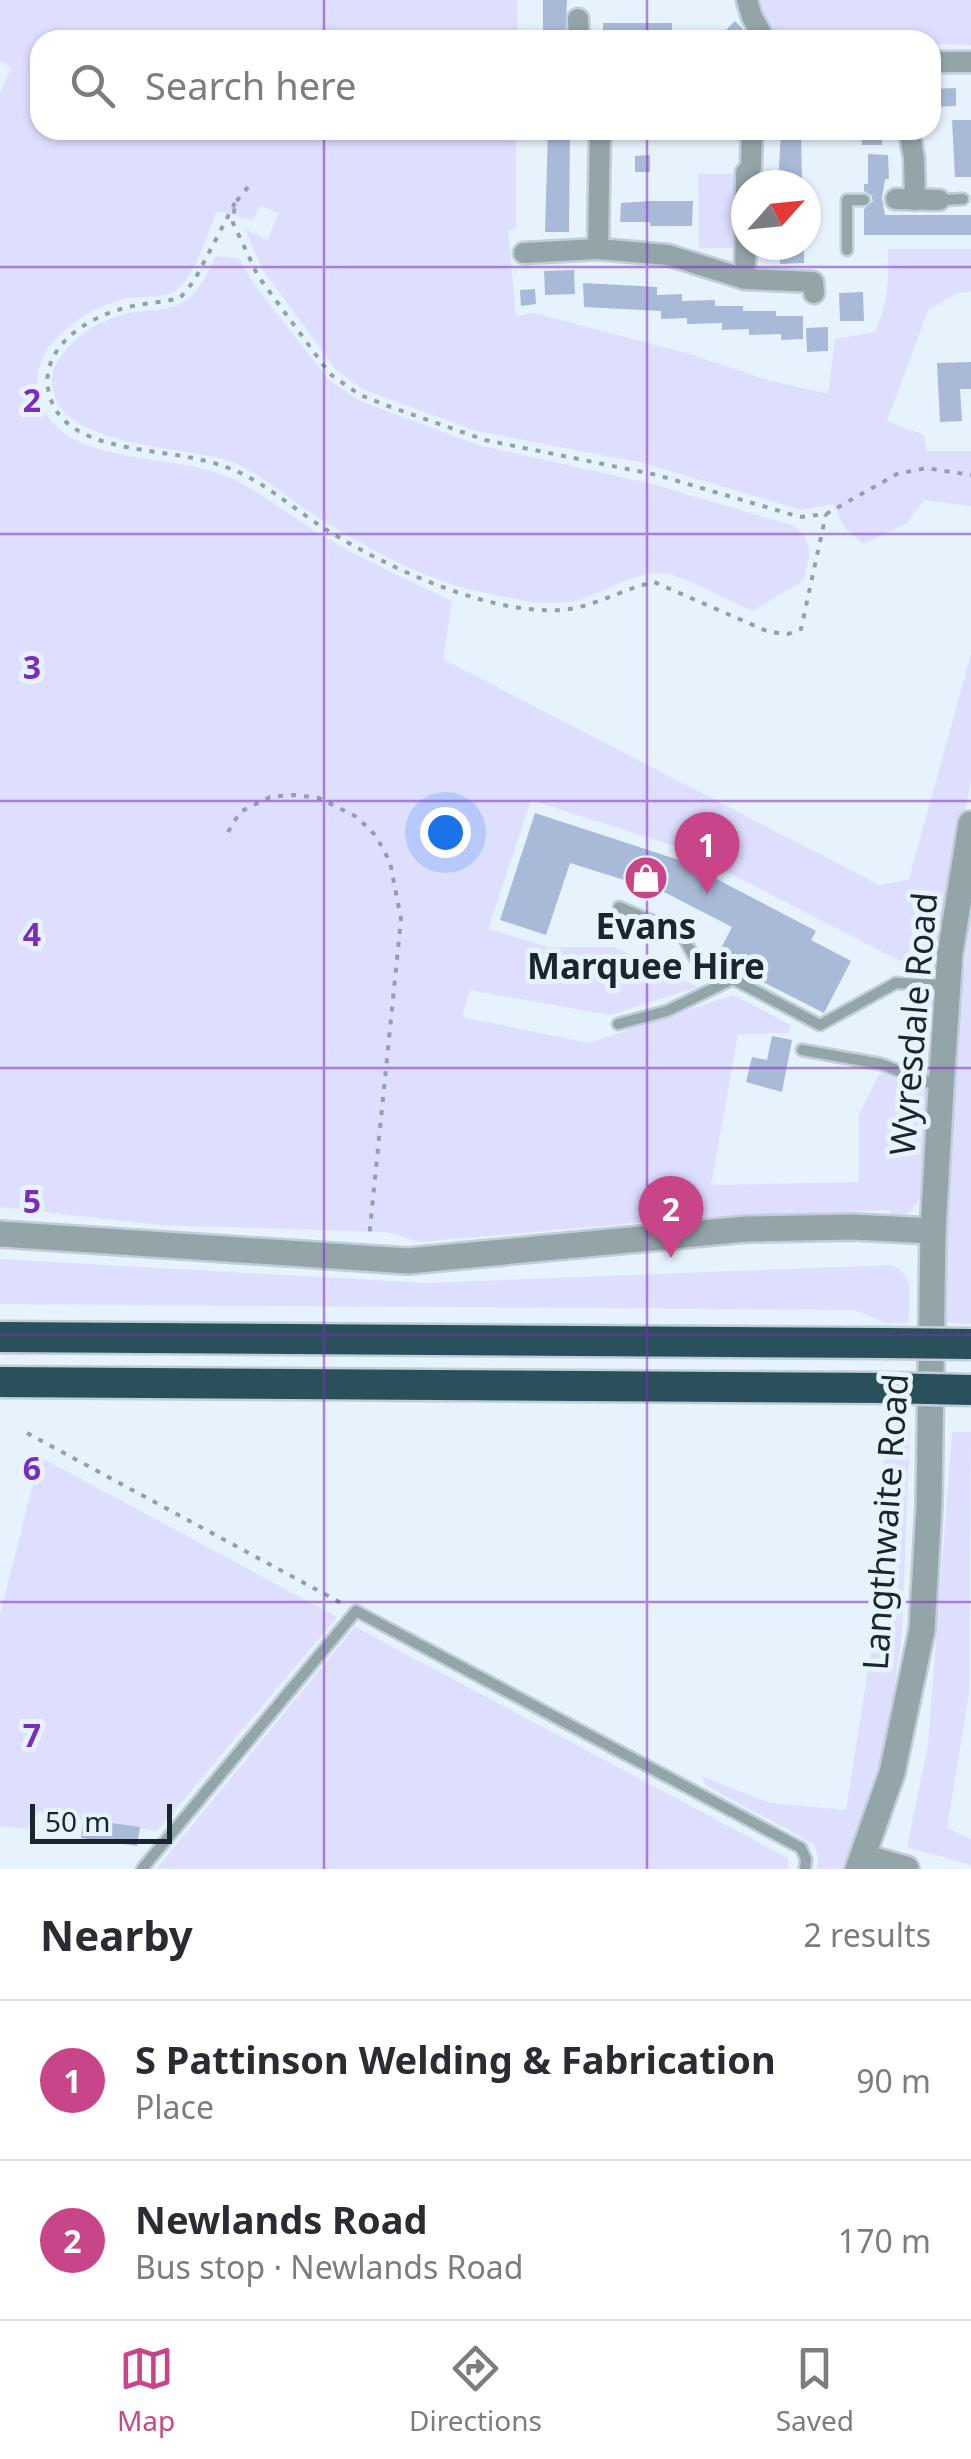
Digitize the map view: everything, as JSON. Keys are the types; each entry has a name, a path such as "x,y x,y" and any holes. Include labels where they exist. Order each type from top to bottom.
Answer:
{"highway":[{"path":"0,1337 971,1344"},
{"path":"0,1382 971,1390"}],"street":[{"path":"747,0 759,30"},
{"path":"941,62 971,62"},
{"path":"598,249 600,140"},
{"path":"745,279 746,173 751,168 752,140"},
{"path":"911,140 914,158 899,199 939,200"},
{"path":"524,253 598,249 668,256 745,279 814,282 814,293"},
{"name":"Wyresdale Road","path":"932,1232 948,986 971,824"},
{"path":"0,1234 408,1260 746,1228 853,1227 932,1232"},
{"name":"Langthwaite Road","path":"861,1863 892,1772 922,1630 929,1504 932,1232"},
{"path":"861,1863 906,1869"}],"lane":[{"path":"846,250 847,200 864,200"},
{"path":"939,200 963,200"},
{"path":"618,907 681,934 694,957 820,1025 896,983 948,986"},
{"path":"618,1024 666,1010 732,979"},
{"path":"802,1050 881,1064 941,1088"},
{"path":"142,1869 356,1612 801,1848 805,1869"}],"path":[{"path":"248,187 235,203 194,281 180,298 124,308 96,318 70,334 52,357 44,380 53,407 69,427 99,440 200,458 235,470 330,532 440,587 542,610 574,608 654,582 769,632 788,634 801,629 826,514"},
{"path":"235,203 233,223 258,276 330,374 360,395 484,440 657,475 800,517 826,514 897,474 926,468 971,475"},
{"path":"228,832 240,812 270,798 319,798 356,816 376,836 390,862 401,919 366,1258"},
{"path":"27,1433 356,1612"}],"shaded area":[{"path":"0,0 517,0 517,30 30,30 30,140 516,140 516,229 508,230 516,316 534,313 828,394 835,339 875,332 887,292 888,249 971,249 971,291 956,294 928,310 887,421 924,435 926,451 971,451 971,506 924,500 906,524 863,544 845,528 833,504 802,510 643,463 477,431 365,390 336,370 263,270 245,229 267,240 279,214 261,205 252,220 217,211 197,260 181,286 161,296 113,302 85,315 53,342 45,353 38,377 41,402 65,434 101,450 207,470 251,489 338,545 452,601 443,659 879,885 909,879 971,654 971,780 938,952 910,966 678,847 531,800 488,929 548,947 614,947 698,987 610,1015 470,990 462,1017 589,1043 733,995 791,1025 789,1033 738,1034 711,1185 859,1182 859,1115 880,1073 917,1084 931,1095 930,1150 924,1189 905,1215 890,1218 890,1210 681,1219 420,1242 386,1232 159,1225 0,1207 0,94 11,68 0,60"},
{"path":"757,0 971,0 971,45 941,44 941,30 773,30"},
{"path":"698,174 731,174 731,248 699,248"},
{"path":"216,256 238,258 329,380 360,401 478,445 652,484 794,526 808,544 804,580 752,611 661,573 630,579 569,602 530,601 477,591 411,569 367,547 237,464 126,441 73,419 57,402 52,378 71,344 110,319 181,304 196,291"},
{"path":"971,912 971,1324 942,1322 952,1072"},
{"path":"0,1259 425,1283 891,1265 908,1282 908,1323 886,1323 854,1310 0,1304"},
{"path":"886,1420 910,1424 902,1634 885,1751 852,1869 817,1869 814,1844 707,1786 701,1776 770,1803 846,1810 875,1625"},
{"path":"952,1432 971,1432 969,1693 947,1828 971,1839 971,1865 907,1847 928,1745"},
{"path":"40,1457 337,1617 157,1831 38,1812 27,1829 0,1826 0,1614"},
{"path":"355,1627 788,1858 788,1869 156,1869"}],"building":[{"path":"543,0 567,0 566,30 543,30"},
{"path":"735,21 743,30 726,30"},
{"path":"603,23 672,23 672,30 603,30"},
{"path":"956,88 956,106 941,107 941,89"},
{"path":"952,120 971,120 971,177 955,177"},
{"path":"548,140 570,140 569,232 545,232"},
{"path":"781,140 801,140 802,170 779,170"},
{"path":"862,140 882,140 882,145 862,145"},
{"path":"868,154 888,155 889,179 885,179 882,198 885,215 971,215 971,235 864,235 864,209 873,201 864,191 864,184 868,184"},
{"path":"650,155 650,172 635,172 635,156"},
{"path":"693,201 692,226 620,222 621,203"},
{"path":"780,260 804,260 804,263 780,264"},
{"path":"574,270 575,294 545,295 544,271"},
{"path":"583,283 657,287 657,295 682,294 682,301 715,300 715,306 743,306 743,311 803,316 803,339 781,340 781,334 749,335 749,329 722,330 722,323 687,324 687,318 661,319 661,311 584,307"},
{"path":"535,289 536,304 521,306 520,290"},
{"path":"863,292 864,321 840,321 839,293"},
{"path":"828,327 828,351 807,352 806,328"},
{"path":"971,362 971,389 960,389 962,421 940,422 937,363"},
{"path":"535,813 682,861 816,931 811,940 851,961 824,1013 716,958 732,927 666,893 570,863 546,935 500,920"},
{"path":"772,1036 792,1040 782,1092 746,1082 752,1057 767,1060"},
{"path":"83,1819 140,1827 137,1846 81,1838"}],"place":[{"name":"Evans Marquee Hire","path":"646,878"},
{"name":"S Pattinson Welding & Fabrication","path":"707,894"},
{"name":"Newlands Road","path":"671,1258"}]}
